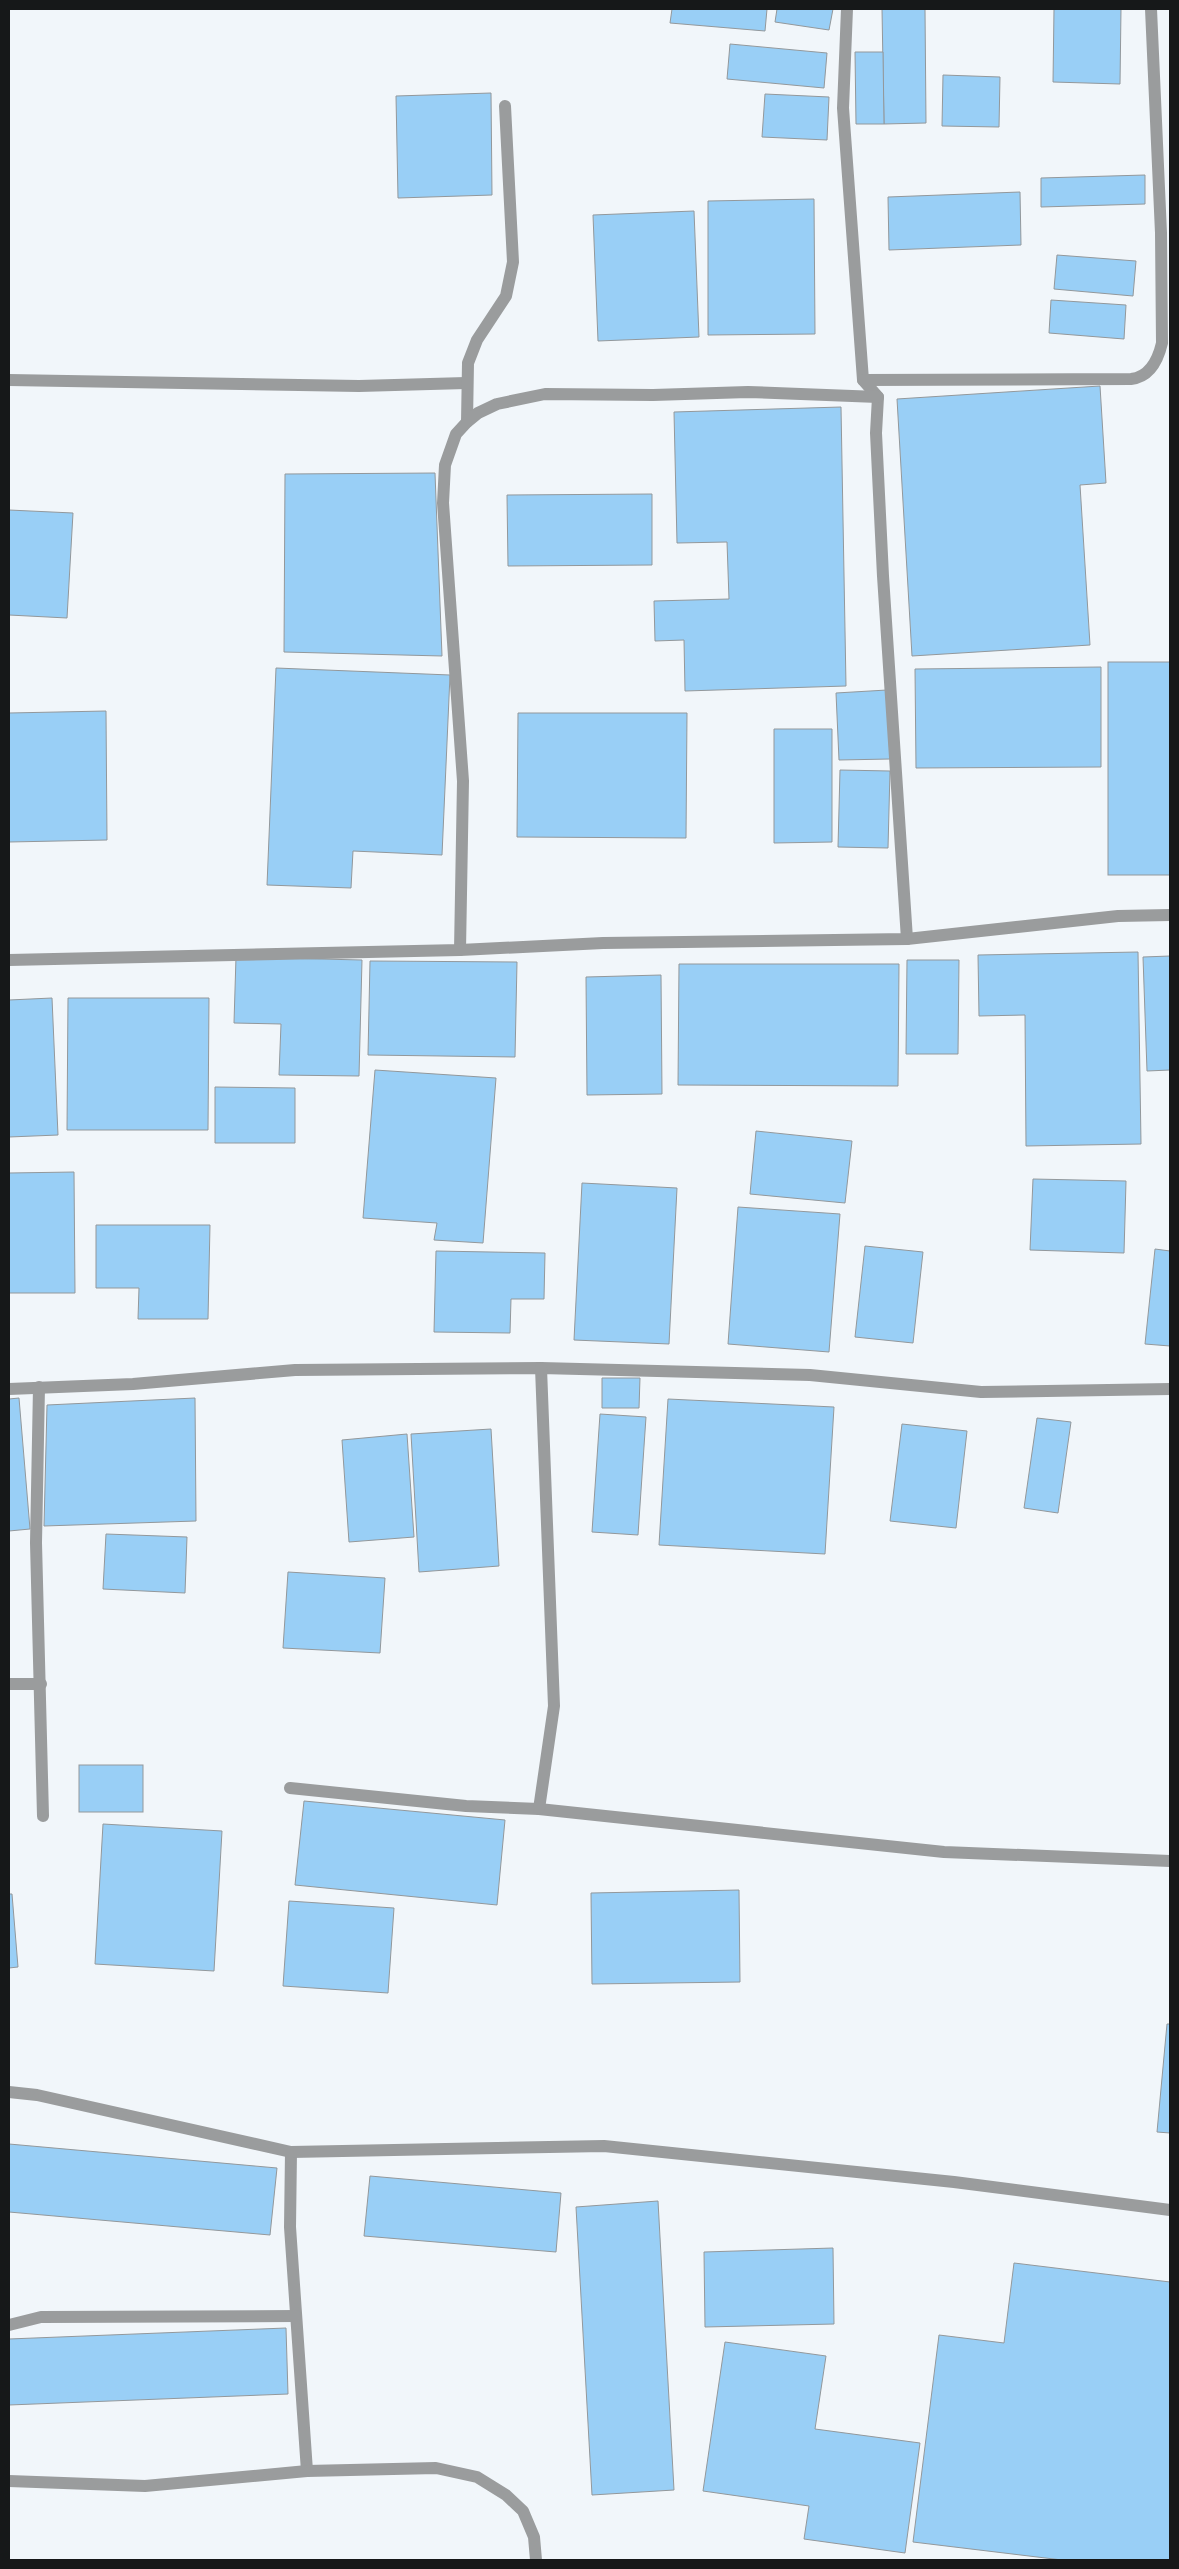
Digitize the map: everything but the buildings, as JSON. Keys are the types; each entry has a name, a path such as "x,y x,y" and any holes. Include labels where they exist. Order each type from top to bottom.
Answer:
{"street":[{"path":"847,9 843,108 863,380 878,397 876,433 907,939"},
{"path":"863,380 1131,379 1140,378 1148,372 1160,354 1162,342 1161,233 1151,9"},
{"path":"466,422 466,384 472,350 506,296 513,262 505,106"},
{"path":"9,380 359,386 466,384"},
{"path":"460,950 463,781 443,503 445,465 456,434 466,422 497,404 546,394 653,395 748,392 878,397"},
{"path":"9,960 460,950 603,943 907,939 1118,916 1170,915"},
{"path":"539,1809 554,1706 541,1368"},
{"path":"9,1389 133,1384 295,1370 541,1368 810,1375 981,1392 1170,1389"},
{"path":"39,1387 36,1543 43,1816"},
{"path":"9,1684 41,1684"},
{"path":"290,1788 466,1806 539,1809 944,1852 1170,1861"},
{"path":"9,2092 37,2094 291,2152 604,2146 954,2182 1170,2210"},
{"path":"291,2152 290,2227 307,2471"},
{"path":"9,2324 41,2317 296,2316"},
{"path":"9,2481 145,2486 307,2471 436,2468 477,2477 506,2495 523,2511 534,2537 536,2560"}]}
